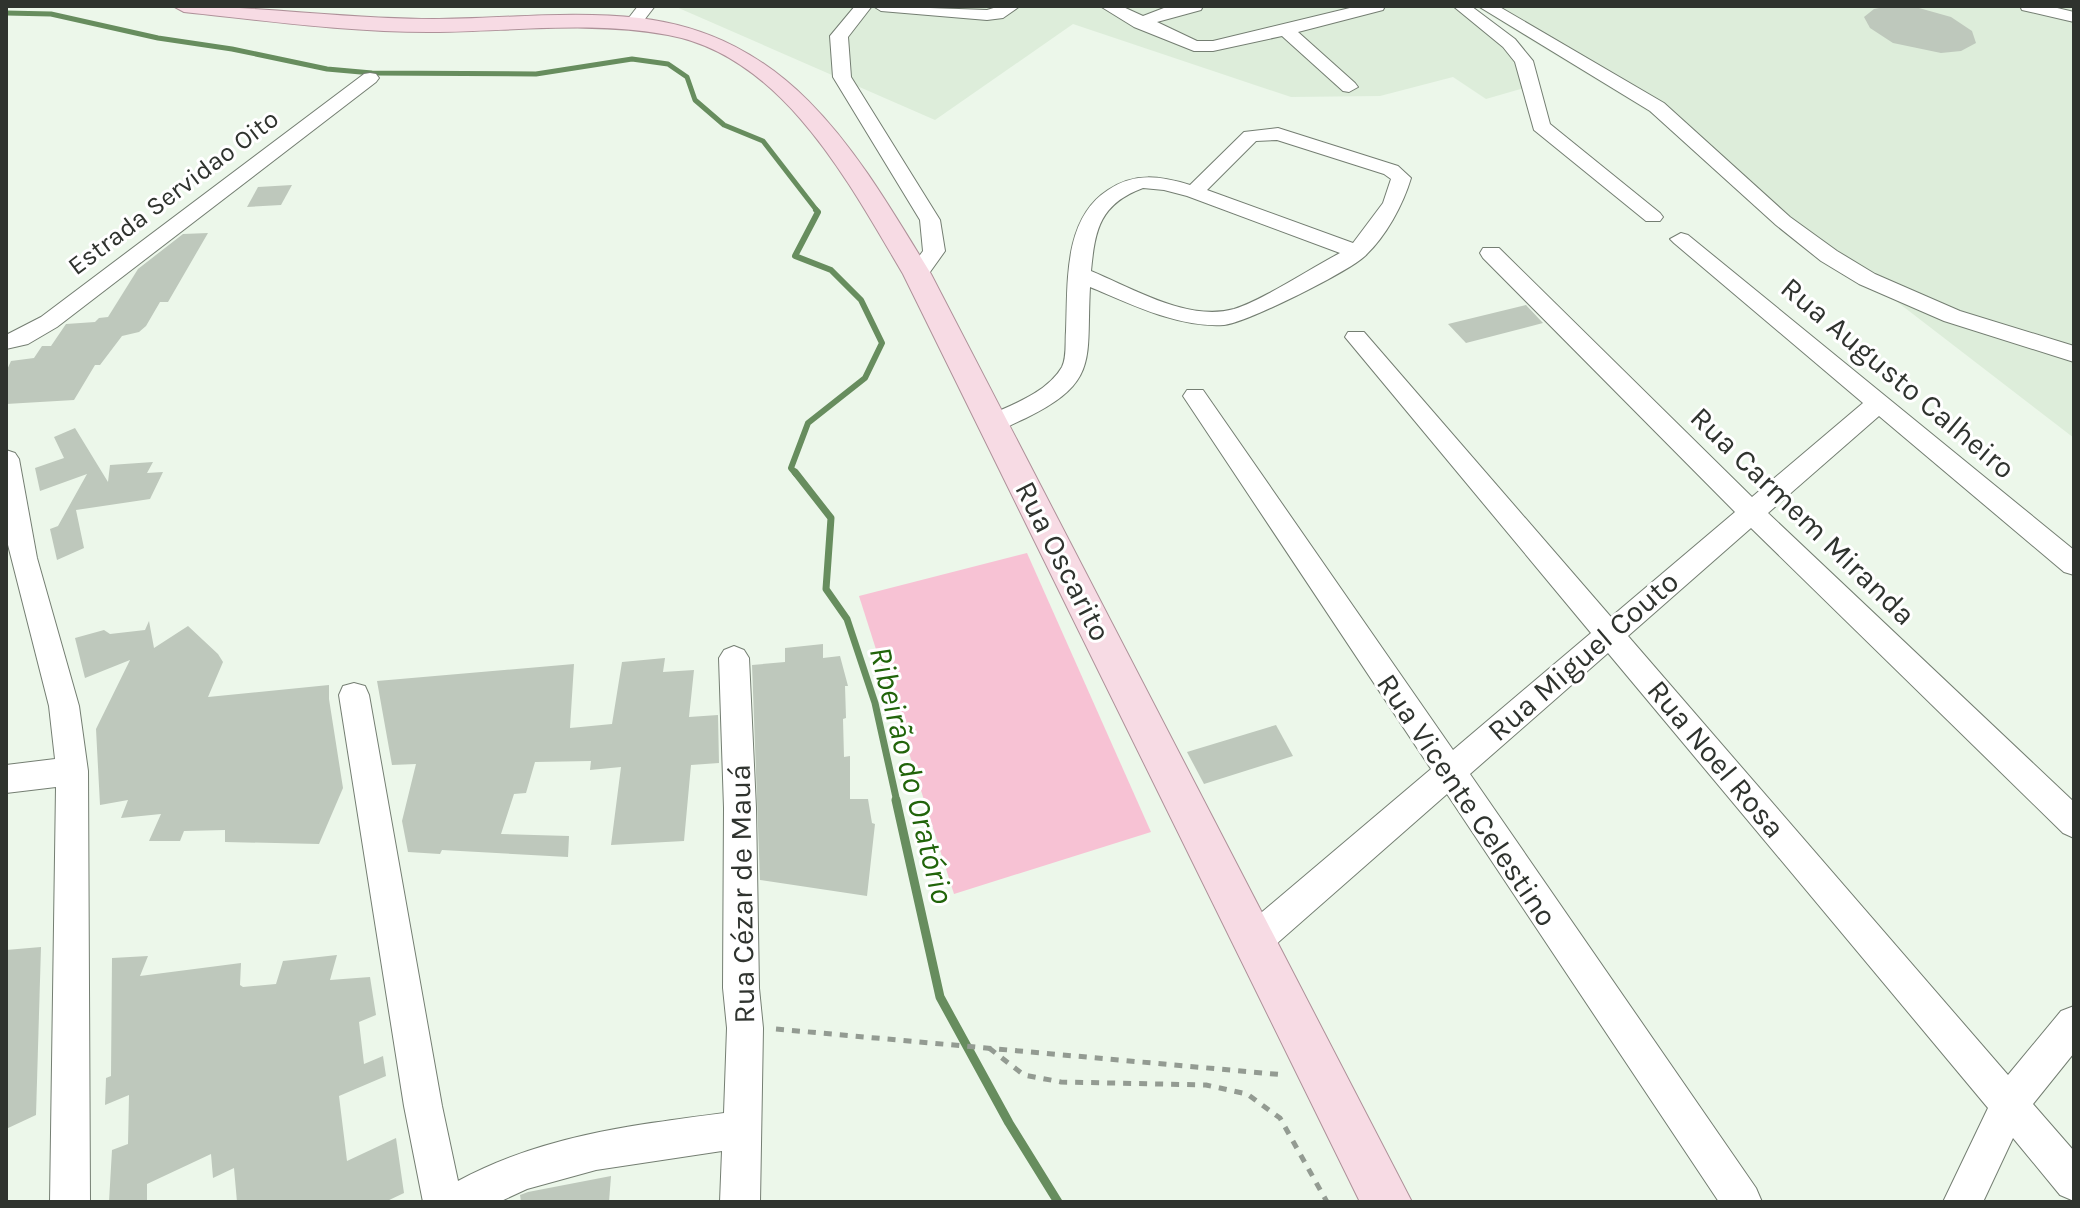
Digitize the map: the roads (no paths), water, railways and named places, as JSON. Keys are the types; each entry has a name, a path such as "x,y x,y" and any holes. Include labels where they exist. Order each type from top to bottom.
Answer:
{"main road":[{"name":"Rua Oscarito","path":"184,6 398,25 640,15 750,63 779,84 814,118 846,161 917,274 1387,1202"}],"street":[{"path":"864,6 839,36 842,77 930,220 934,251 917,274"},
{"path":"881,6 987,15 997,14 1012,6"},
{"path":"1108,6 1187,45 1200,47 1286,30 1377,6"},
{"path":"1140,23 1179,8 1195,6"},
{"path":"1461,6 1520,55 1541,126 1653,217"},
{"path":"1486,6 1657,107 1783,221 1854,271 1952,316 2074,354"},
{"path":"2028,6 2074,17"},
{"path":"1286,30 1349,87"},
{"name":"Estrada Servidao Oito","path":"6,342 20,339 49,322 370,78"},
{"path":"1081,275 1188,315 1227,320 1357,252 1397,195 1401,178 1391,170 1278,134 1266,133 1251,136 1194,192"},
{"path":"994,423 1030,405 1072,373 1076,362 1081,275 1090,220 1124,188 1149,182 1194,192 1357,252"},
{"name":"Rua Augusto Calheiro","path":"1681,239 2074,565"},
{"name":"Rua Carmem Miranda","path":"1491,253 1751,512 2074,823"},
{"name":"Rua Noel Rosa","path":"1356,337 2074,1181"},
{"name":"Rua Vicente Celestino","path":"1195,396 1447,772 1742,1202"},
{"name":"Rua Miguel Couto","path":"1254,941 1877,404"},
{"path":"6,459 23,558 64,706 72,771 70,1202"},
{"name":"Rua Cézar de Mauá","path":"734,658 740,808 741,988 745,1028 740,1202"},
{"path":"354,695 423,1106 443,1202"},
{"path":"6,779 72,771"},
{"path":"1963,1202 2009,1104 2074,1024"},
{"path":"460,1202 523,1170 555,1160 650,1142 741,1130"}],"waterway":[{"name":"Ribeirão do Oratório","path":"6,13 51,14 158,38 232,49 327,69 372,73 536,74 632,59 668,64 687,77 695,100 724,125 763,141 818,212"},
{"name":"Ribeirão do Oratório","path":"796,474 791,468 808,423 865,378 882,343 861,300 831,270 795,256 818,212"},
{"name":"Ribeirão do Oratório","path":"795,472 831,518 826,589 847,619 875,703 897,802"},
{"name":"Ribeirão do Oratório","path":"896,800 940,997 1009,1123 1058,1202"}]}
